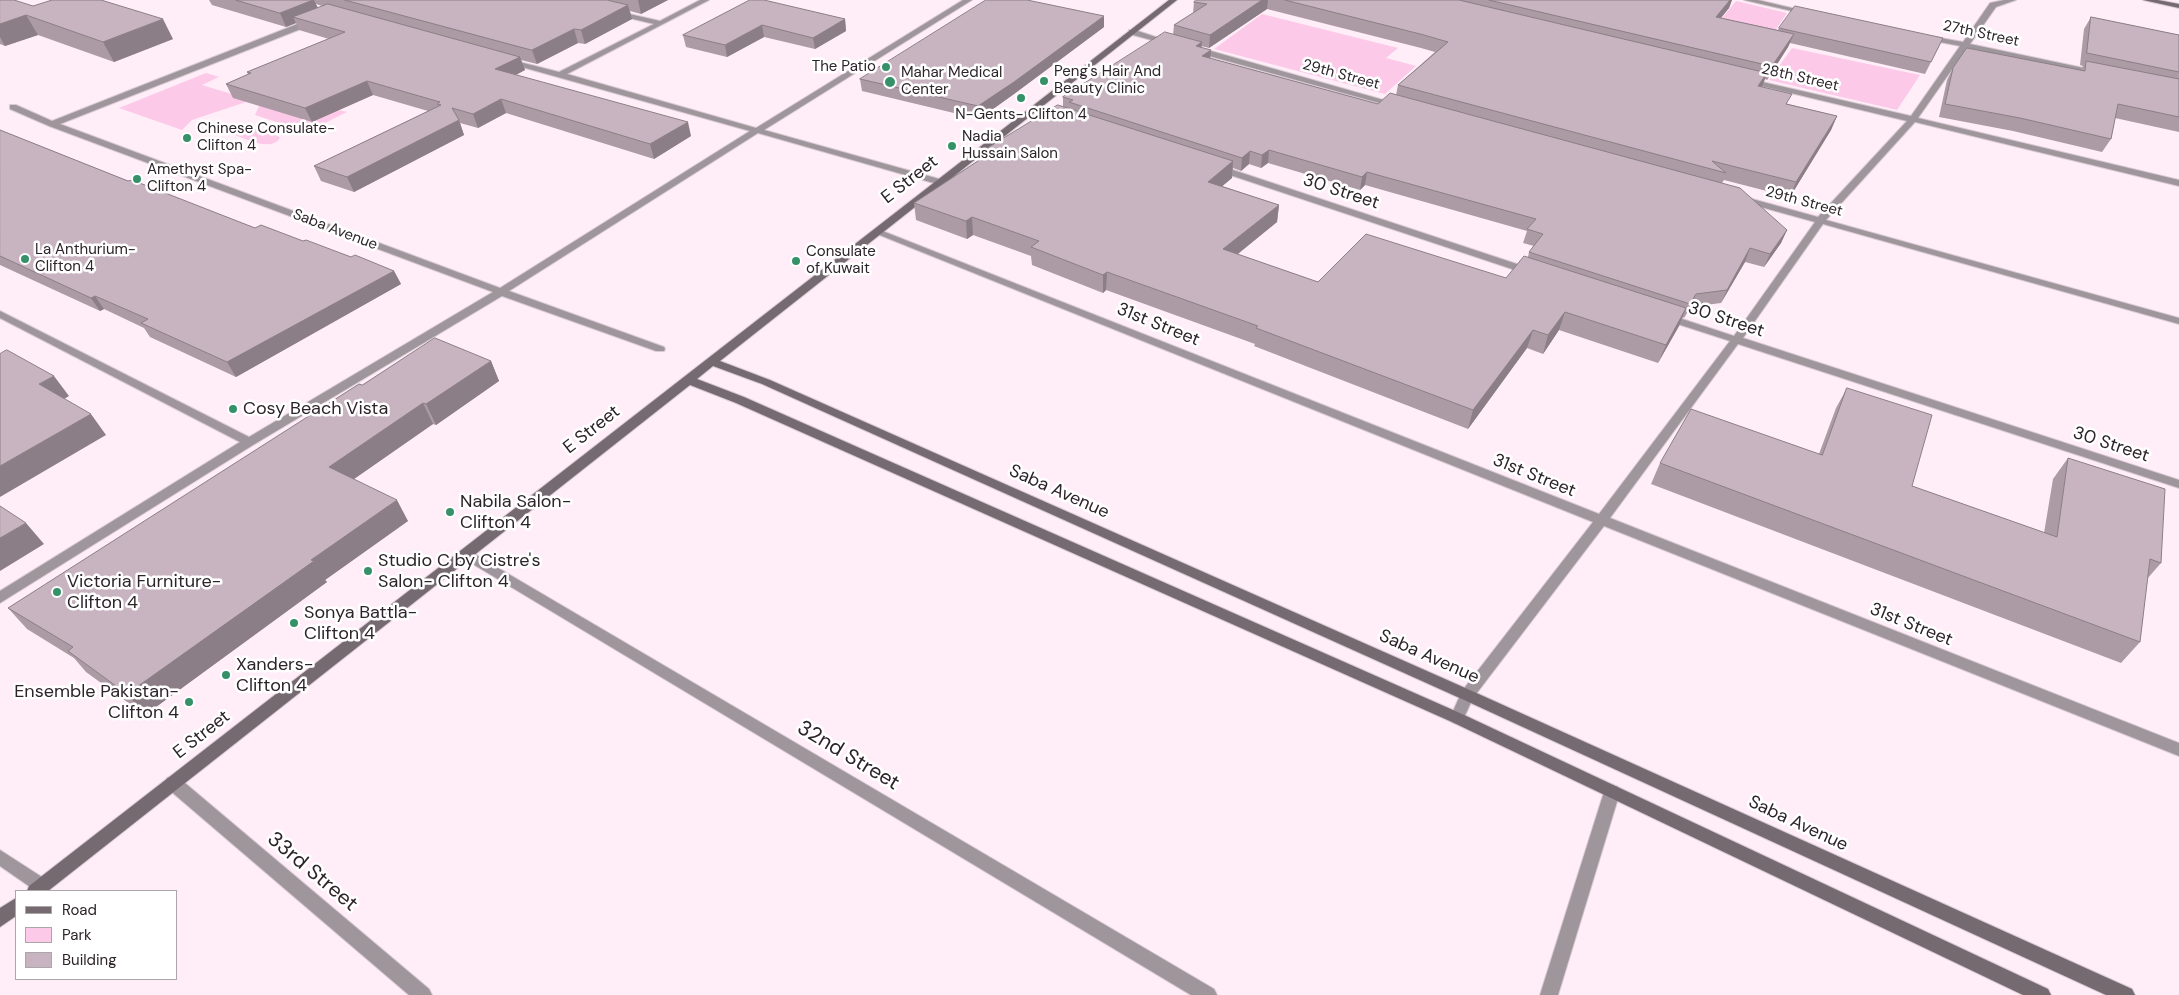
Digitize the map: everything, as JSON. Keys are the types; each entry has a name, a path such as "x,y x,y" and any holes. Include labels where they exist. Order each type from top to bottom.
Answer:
{"main road":[{"name":"E Street","path":"38,888 1173,0"},
{"path":"2147,0 2179,6"},
{"name":"Saba Avenue","path":"712,362 766,382 1467,695 2126,995"},
{"path":"688,380 740,400 1457,718 2042,995"},
{"path":"0,918 15,907"}],"street":[{"path":"560,74 705,0"},
{"path":"0,598 249,442 501,292 968,0"},
{"path":"1748,0 1814,14"},
{"path":"1457,718 1467,695 1601,521 1736,340 1821,220 1913,119 1993,5 2012,0"},
{"path":"605,9 661,23"},
{"path":"52,124 324,17"},
{"name":"29th Street","path":"1132,32 1409,108"},
{"name":"27th Street","path":"1919,36 2111,76"},
{"path":"494,57 940,182"},
{"name":"28th Street","path":"1740,78 2179,183"},
{"name":"Saba Avenue","path":"13,107 52,124 501,292 660,348"},
{"path":"1035,108 1073,120"},
{"name":"30 Street","path":"1206,164 1537,274"},
{"name":"29th Street","path":"1735,197 2179,321"},
{"name":"31st Street","path":"877,232 2179,750"},
{"name":"30 Street","path":"1651,312 2179,484"},
{"path":"0,314 249,442"},
{"name":"32nd Street","path":"466,554 1208,995"},
{"name":"33rd Street","path":"173,783 423,995"},
{"path":"1550,995 1612,792"},
{"path":"0,857 38,888"}],"green space":[{"path":"1736,1 1787,13 1768,41 1713,29"},
{"path":"1262,14 1398,48 1386,58 1416,66 1385,94 1214,49"},
{"path":"1792,48 1920,75 1897,110 1769,80"},
{"path":"206,73 219,77 202,85 238,96 246,102 192,120 182,130 119,108"},
{"path":"259,106 347,112 315,128 304,131 255,115"},
{"path":"239,124 280,138 276,142 263,144 229,133"}],"building":[{"path":"0,0 14,0 33,6 52,0 101,0 163,19 103,42 26,15 0,24"},
{"path":"236,0 313,0 280,13"},
{"path":"345,0 607,0 628,5 581,30 574,29 532,50"},
{"path":"750,0 764,0 845,19 813,38 762,25 725,45 683,35"},
{"path":"986,0 1027,0 1104,16 978,106 860,79"},
{"path":"1196,0 1262,0 1210,35 1174,25 1207,4 1194,2"},
{"path":"1285,0 1459,0 1767,73 1758,86 1792,94 1786,104 1837,116 1796,182 1712,161 1726,173 1398,85 1448,42"},
{"path":"1489,0 1730,0 1716,17 1794,34 1772,66"},
{"path":"328,4 520,57 495,69 688,122 650,144 501,99 473,114 452,108 459,120 347,177 314,166 441,105 437,104 440,102 367,81 305,108 226,84 251,73 247,72 345,32 293,17"},
{"path":"1795,6 1943,38 1931,62 1779,28"},
{"path":"2091,17 2179,35 2179,72 2087,53"},
{"path":"1165,32 1202,42 1196,46 1211,50 1202,56 1378,104 1390,93 1740,188 1787,230 1770,254 1750,248 1727,290 1696,294 1690,304 1529,252 1543,234 1527,229 1536,219 1367,172 1362,177 1269,150 1262,155 1250,151 1242,158 1069,102 1073,100 1063,97"},
{"path":"1967,48 2085,71 2086,61 2179,79 2179,117 2118,104 2111,139 2020,118 1945,104 1953,68"},
{"path":"1058,105 1233,161 1208,182 1279,205 1223,249 1318,282 1366,234 1506,278 1524,256 1686,308 1666,345 1565,312 1548,335 1533,330 1473,410 1256,328 1258,326 1107,272 1103,275 1031,247 1039,241 972,217 966,221 914,203 990,153 983,151"},
{"path":"0,130 128,181 132,180 255,228 261,225 351,257 355,255 394,271 227,362 141,323 148,319 95,296 91,298 0,256"},
{"path":"435,338 491,361 426,404 423,403 329,467 397,500 127,694 68,651 73,647 8,608 359,384 362,385"},
{"path":"7,350 54,376 39,384 91,414 0,466 0,354"},
{"path":"1847,388 1932,415 1912,486 2057,537 2068,458 2165,489 2161,563 2150,559 2140,642 1660,463 1691,409 1822,455"},
{"path":"0,506 26,523 0,538"}],"place":[{"name":"The Patio","path":"886,67"},
{"name":"Peng's Hair And Beauty Clinic","path":"1044,81"},
{"name":"Mahar Medical Center","path":"890,82"},
{"name":"N-Gents- Clifton 4","path":"1021,98"},
{"name":"Chinese Consulate- Clifton 4","path":"187,138"},
{"name":"Nadia Hussain Salon","path":"952,146"},
{"name":"Amethyst Spa- Clifton 4","path":"137,179"},
{"name":"La Anthurium- Clifton 4","path":"25,259"},
{"name":"Consulate of Kuwait","path":"796,261"},
{"name":"Cosy Beach Vista","path":"233,409"},
{"name":"Nabila Salon- Clifton 4","path":"450,512"},
{"name":"Studio C by Cistre's Salon- Clifton 4","path":"368,571"},
{"name":"Victoria Furniture- Clifton 4","path":"57,592"},
{"name":"Sonya Battla- Clifton 4","path":"294,623"},
{"name":"Xanders- Clifton 4","path":"226,675"},
{"name":"Ensemble Pakistan- Clifton 4","path":"189,702"}]}
